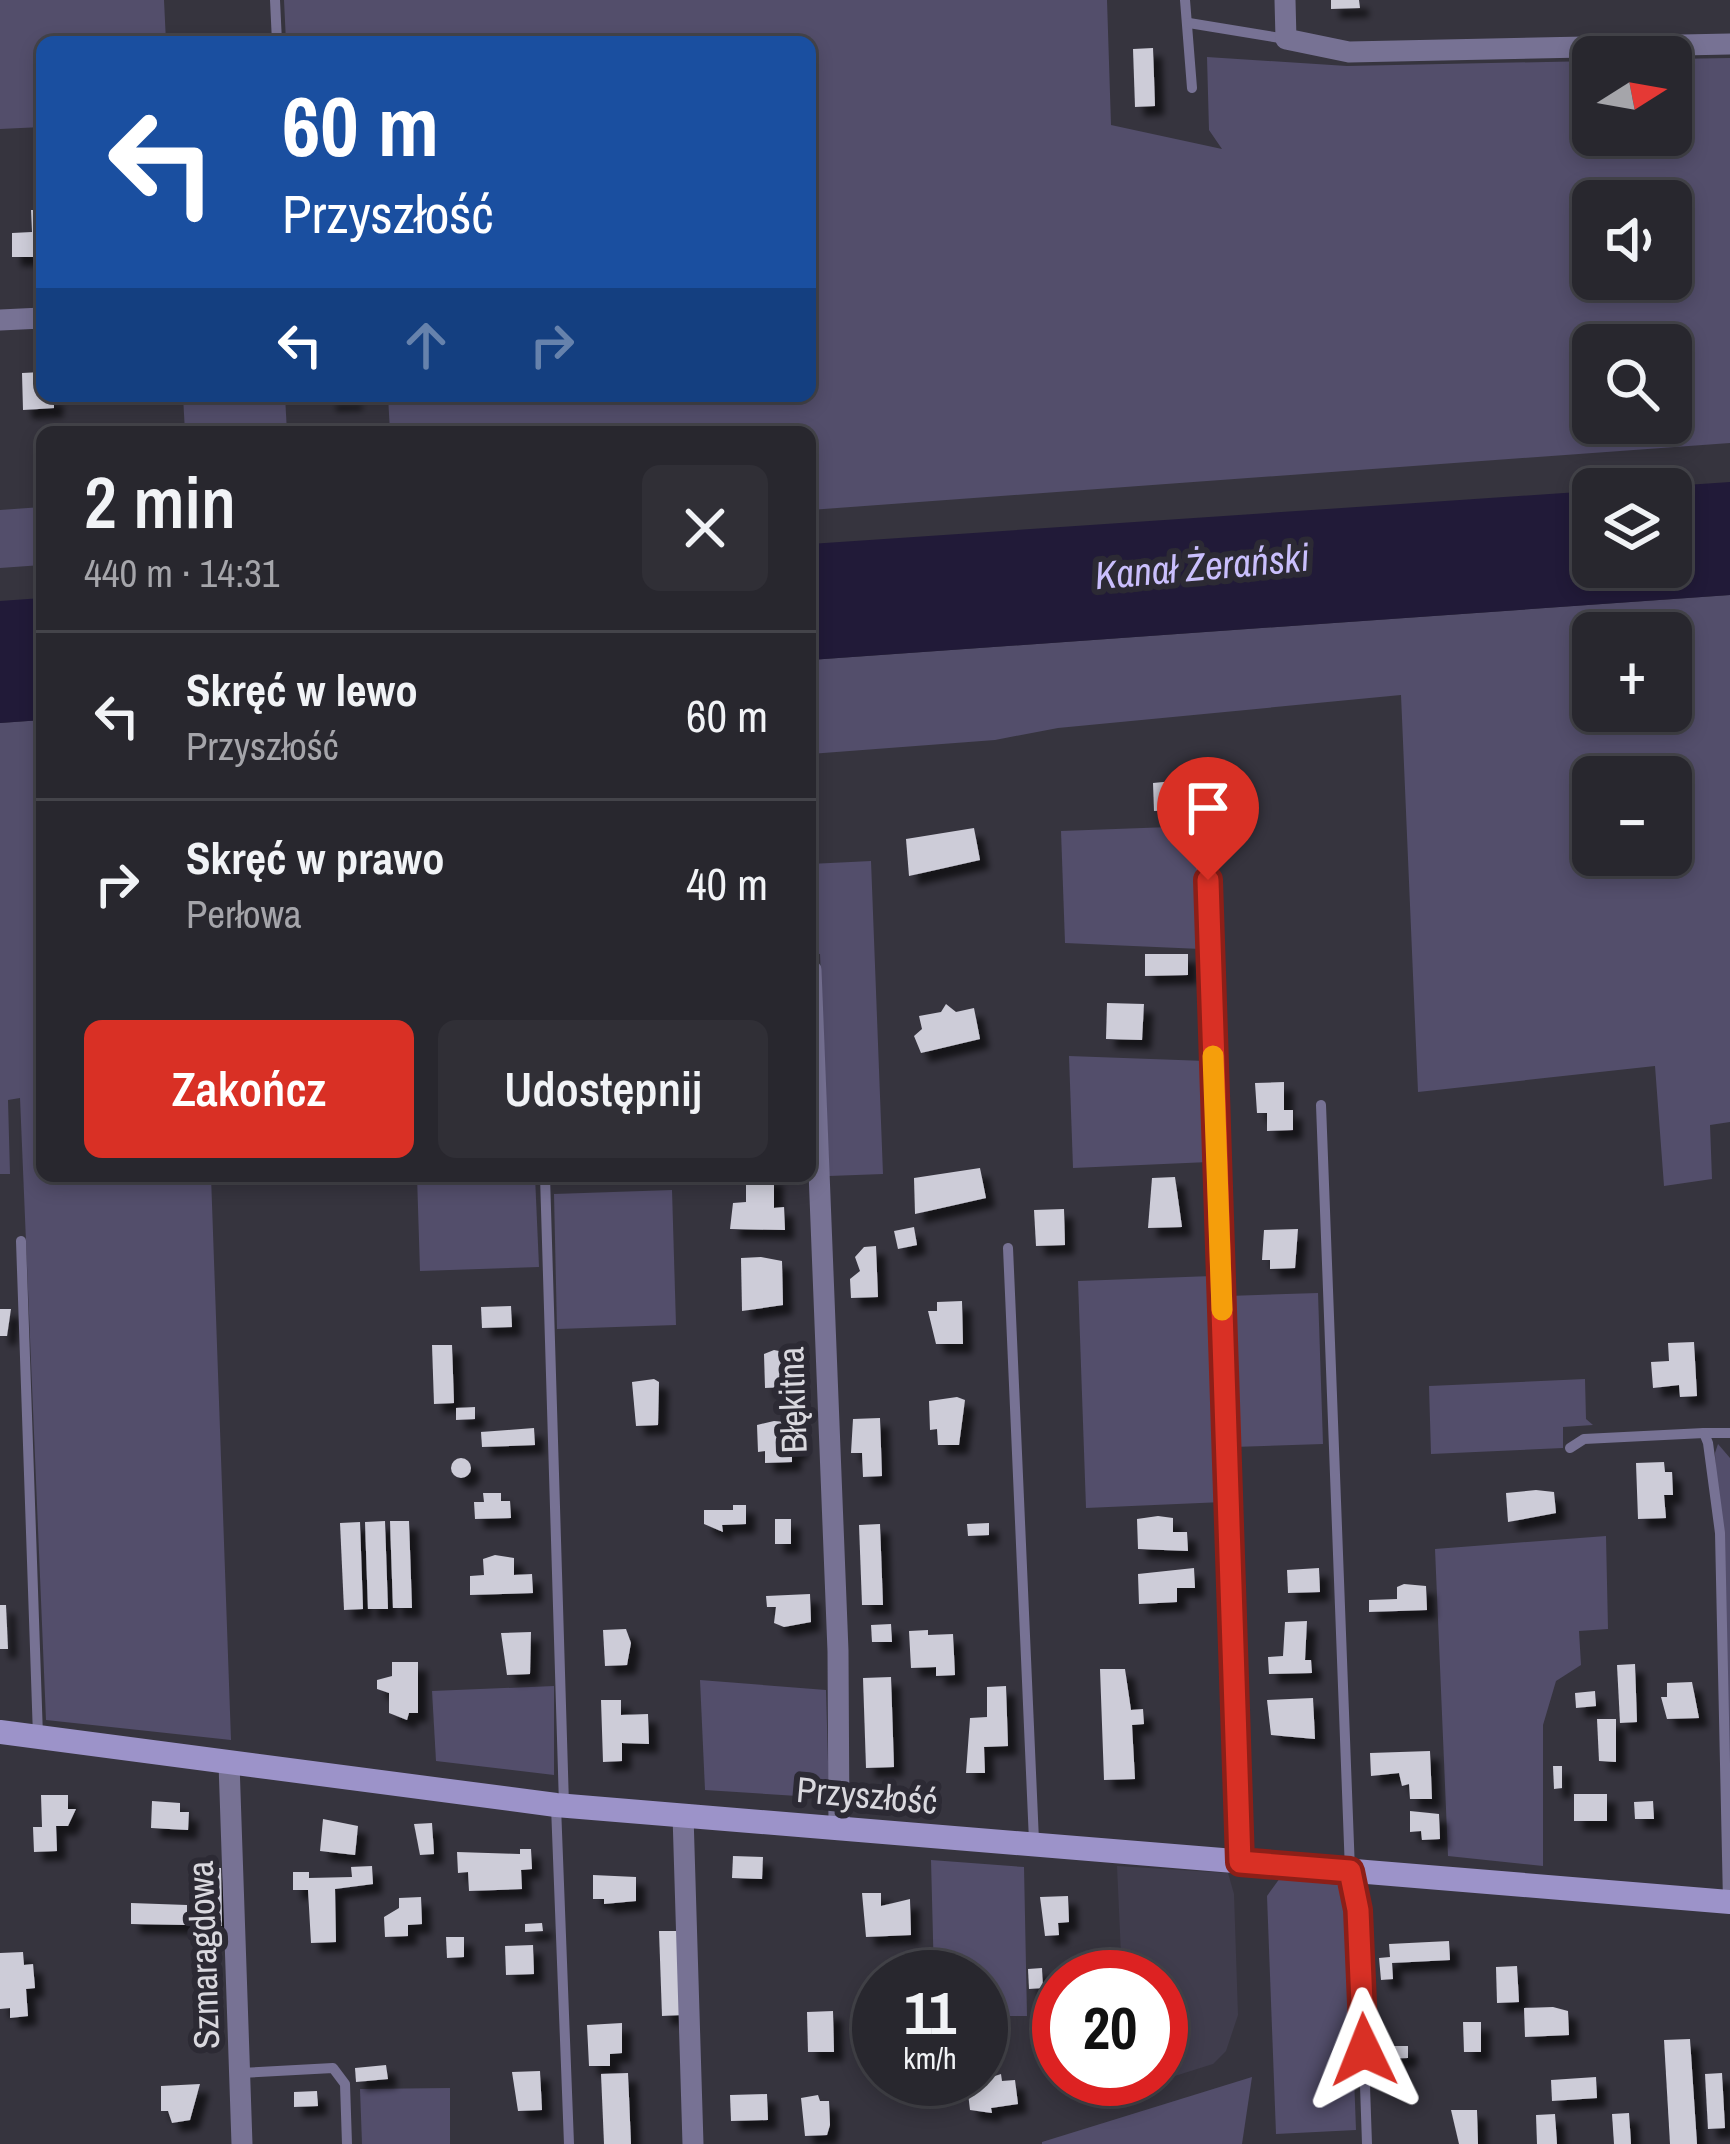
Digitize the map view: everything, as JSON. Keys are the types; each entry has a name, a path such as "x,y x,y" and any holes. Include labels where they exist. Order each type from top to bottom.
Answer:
{"street":[{"path":"1286,0 1286,39 1349,52 1730,44"},
{"path":"0,320 36,318"},
{"path":"1206,834 1240,1862"},
{"name":"Błękitna","path":"816,1096 838,1651 838,1828"},
{"name":"Przyszłość","path":"0,1732 560,1805 1729,1902"},
{"name":"Szmaragdowa","path":"230,1763 242,2144"},
{"path":"683,1815 693,2144"}],"lane":[{"path":"275,0 277,36"},
{"path":"1185,0 1192,88"},
{"path":"1189,23 1286,39"},
{"path":"1321,1105 1350,1871 1358,1910 1367,2144"},
{"path":"545,1182 569,2144"},
{"path":"21,1241 38,1736"},
{"path":"1008,1248 1034,1845"},
{"path":"1703,1433 1720,1533 1729,1902"},
{"path":"1570,1448 1584,1439 1730,1433"},
{"path":"240,2073 333,2068 345,2084 347,2144"}],"shaded area":[{"path":"0,0 164,0 166,36 36,36 36,127 0,129"},
{"path":"284,0 1107,0 1111,125 1222,149 1209,130 1207,57 1347,66 1572,61 1572,156 1692,156 1692,59 1730,58 1730,443 816,510 816,426 390,426 388,402 816,402 816,36 286,36"},
{"path":"183,402 285,402 287,426 185,426"},
{"path":"36,507 36,565 0,568 0,510"},
{"path":"1730,595 1730,1122 1710,1125 1712,1179 1664,1186 1655,1066 1418,1092 1401,695 1058,728 995,740 816,754 816,660"},
{"path":"36,720 36,1182 211,1182 231,1740 46,1720 20,1098 8,1100 10,1174 0,1174 0,723"},
{"path":"1197,826 1201,949 1065,943 1061,831"},
{"path":"871,861 883,1174 829,1176 820,954 816,954 816,864"},
{"path":"1069,1056 1206,1061 1209,1162 1073,1168"},
{"path":"417,1182 535,1182 539,1267 420,1271"},
{"path":"672,1190 676,1325 557,1329 554,1194"},
{"path":"1212,1276 1223,1502 1086,1508 1078,1281"},
{"path":"1318,1293 1323,1444 1233,1447 1228,1296"},
{"path":"1585,1379 1586,1419 1593,1425 1563,1427 1563,1448 1431,1454 1429,1386"},
{"path":"1718,1444 1730,1458 1730,1834 1715,1453"},
{"path":"1606,1536 1608,1629 1579,1631 1581,1665 1556,1681 1543,1725 1543,1866 1448,1856 1435,1549"},
{"path":"700,1680 826,1690 829,1798 705,1790"},
{"path":"554,1686 554,1775 436,1761 432,1691"},
{"path":"931,1860 1024,1867 1027,2016 1008,2016 1008,1950 933,1950"},
{"path":"1117,1866 1228,1873 1234,1894 1238,2015 1226,2051 1213,2064 1188,2072 1188,1950 1121,1950"},
{"path":"1280,1878 1347,1886 1356,2130 1276,2134 1267,1896"},
{"path":"1252,2077 1242,2144 1042,2144 1158,2106 1188,2106 1188,2097"},
{"path":"450,2088 450,2144 362,2144 360,2089"}],"water":[{"name":"Kanał Żerański","path":"1730,482 1730,595 816,660 816,544 1572,492 1572,588 1692,588 1692,485"},
{"path":"36,598 36,720 0,723 0,601"}],"building":[{"path":"1331,0 1359,0 1360,8 1331,9"},
{"path":"1153,48 1155,106 1135,107 1133,49"},
{"path":"31,210 36,210 36,257 12,257 12,233 32,232"},
{"path":"36,372 36,402 54,402 54,408 23,410 22,373"},
{"path":"1199,781 1200,809 1154,811 1153,783"},
{"path":"974,828 980,860 909,876 906,839"},
{"path":"1145,954 1188,954 1188,975 1145,976"},
{"path":"1107,1003 1144,1004 1142,1040 1106,1039"},
{"path":"946,1004 956,1012 974,1008 980,1039 921,1053 914,1036 922,1029 919,1016 941,1012"},
{"path":"1284,1082 1284,1110 1293,1110 1293,1130 1267,1131 1267,1113 1257,1113 1255,1083"},
{"path":"980,1168 986,1198 915,1214 914,1178"},
{"path":"1175,1177 1182,1227 1148,1228 1152,1178"},
{"path":"746,1182 774,1182 774,1208 784,1207 785,1230 730,1229 733,1203 746,1202"},
{"path":"1064,1209 1065,1245 1036,1246 1034,1210"},
{"path":"914,1227 917,1245 898,1249 894,1231"},
{"path":"1298,1229 1295,1268 1270,1269 1270,1260 1262,1260 1264,1230"},
{"path":"876,1246 878,1297 851,1298 850,1279 860,1271 855,1257 864,1247"},
{"path":"741,1258 782,1261 783,1305 742,1311"},
{"path":"962,1301 963,1344 936,1344 928,1311 937,1311 937,1302"},
{"path":"511,1306 512,1327 482,1328 481,1307"},
{"path":"0,1309 11,1309 7,1336 0,1336"},
{"path":"1694,1342 1697,1396 1680,1397 1679,1385 1653,1388 1651,1362 1669,1361 1668,1343"},
{"path":"432,1345 452,1345 454,1403 434,1404"},
{"path":"789,1353 787,1387 765,1388 764,1354"},
{"path":"632,1382 659,1382 658,1425 636,1426"},
{"path":"965,1400 959,1445 938,1445 937,1429 930,1430 929,1401"},
{"path":"475,1407 475,1419 456,1420 456,1408"},
{"path":"880,1418 882,1476 863,1477 862,1453 851,1453 853,1419"},
{"path":"798,1423 799,1450 792,1451 792,1462 765,1463 765,1451 758,1452 757,1425"},
{"path":"534,1428 535,1445 482,1447 481,1432"},
{"path":"461,1458 471,1468 461,1478 451,1468"},
{"path":"1664,1462 1665,1472 1672,1472 1673,1495 1664,1495 1666,1518 1638,1519 1636,1463"},
{"path":"1554,1492 1556,1513 1508,1522 1506,1493"},
{"path":"483,1493 501,1493 501,1501 510,1501 511,1518 475,1519 474,1502 484,1502"},
{"path":"733,1505 746,1505 746,1524 722,1525 723,1532 704,1524 704,1510 733,1510"},
{"path":"1173,1518 1173,1532 1187,1532 1188,1551 1138,1549 1137,1519"},
{"path":"775,1519 791,1519 791,1544 775,1544"},
{"path":"385,1521 388,1609 368,1609 365,1522"},
{"path":"390,1521 409,1521 412,1608 393,1608"},
{"path":"360,1522 363,1609 344,1610 340,1523"},
{"path":"989,1523 989,1535 968,1536 967,1524"},
{"path":"880,1524 883,1605 862,1605 859,1525"},
{"path":"495,1555 514,1558 514,1575 532,1574 533,1593 470,1595 470,1576 484,1575 483,1559"},
{"path":"1194,1568 1195,1588 1177,1588 1177,1602 1139,1604 1138,1574"},
{"path":"1319,1568 1320,1592 1288,1593 1287,1570"},
{"path":"1426,1586 1427,1610 1369,1612 1369,1600 1397,1599 1397,1587"},
{"path":"810,1594 811,1622 784,1627 774,1623 776,1607 767,1607 766,1596"},
{"path":"0,1605 6,1605 8,1649 0,1649"},
{"path":"1307,1621 1305,1660 1311,1660 1312,1673 1269,1674 1268,1657 1283,1656 1285,1622"},
{"path":"891,1624 892,1642 872,1642 871,1625"},
{"path":"626,1629 631,1643 627,1665 605,1666 603,1630"},
{"path":"928,1630 928,1635 953,1634 955,1675 936,1676 936,1667 911,1668 909,1631"},
{"path":"531,1632 530,1674 507,1675 501,1633"},
{"path":"392,1662 418,1662 418,1713 409,1713 407,1720 389,1713 389,1693 377,1689 377,1680 392,1676"},
{"path":"1635,1664 1637,1722 1620,1723 1617,1665"},
{"path":"1100,1669 1125,1669 1131,1710 1143,1709 1144,1724 1132,1725 1135,1779 1104,1780"},
{"path":"891,1677 894,1767 866,1768 863,1678"},
{"path":"1692,1682 1699,1718 1667,1719 1661,1697 1667,1697 1667,1683"},
{"path":"1006,1686 1008,1746 984,1747 985,1773 966,1773 970,1718 987,1717 987,1687"},
{"path":"1595,1691 1596,1706 1576,1708 1575,1693"},
{"path":"1313,1698 1315,1739 1271,1735 1267,1700"},
{"path":"601,1700 621,1700 621,1715 648,1714 649,1744 622,1743 622,1761 603,1762"},
{"path":"1597,1719 1616,1719 1616,1762 1599,1761"},
{"path":"1430,1751 1432,1799 1410,1799 1409,1784 1402,1786 1399,1773 1371,1776 1370,1753"},
{"path":"1553,1766 1562,1766 1562,1788 1554,1789"},
{"path":"1574,1794 1607,1794 1607,1821 1574,1821"},
{"path":"41,1795 68,1795 68,1809 76,1809 68,1826 56,1826 57,1851 34,1852 33,1827 42,1827"},
{"path":"152,1801 180,1803 180,1812 189,1812 188,1830 151,1828"},
{"path":"1653,1801 1654,1819 1635,1819 1634,1802"},
{"path":"1410,1811 1439,1814 1440,1839 1422,1840 1421,1831 1410,1832"},
{"path":"323,1819 358,1826 355,1855 320,1851"},
{"path":"432,1823 434,1854 420,1855 414,1824"},
{"path":"520,1849 531,1849 532,1869 521,1870 522,1889 469,1891 468,1872 458,1873 457,1852 520,1854"},
{"path":"733,1856 763,1857 762,1879 732,1878"},
{"path":"372,1866 373,1884 335,1889 336,1942 311,1943 308,1890 293,1890 293,1872 309,1872 309,1878 352,1877 351,1867"},
{"path":"196,1868 221,1868 222,1926 197,1925"},
{"path":"593,1875 636,1877 636,1901 604,1904 604,1899 593,1899"},
{"path":"862,1893 881,1893 881,1906 910,1899 911,1935 866,1937"},
{"path":"1068,1896 1069,1922 1058,1923 1059,1935 1045,1936 1040,1897"},
{"path":"421,1897 422,1924 408,1925 408,1936 385,1937 384,1917 399,1908 399,1898"},
{"path":"131,1903 187,1905 187,1925 131,1924"},
{"path":"542,1923 543,1931 525,1932 525,1924"},
{"path":"659,1931 678,1931 681,2015 662,2016"},
{"path":"446,1937 464,1937 464,1957 447,1958"},
{"path":"1449,1941 1450,1960 1392,1963 1393,1979 1381,1980 1379,1958 1390,1957 1389,1944"},
{"path":"533,1945 534,1974 506,1975 505,1946"},
{"path":"23,1952 24,1965 33,1964 35,1988 26,1989 28,2016 10,2018 10,2008 0,2009 0,1953"},
{"path":"1517,1966 1519,2002 1497,2003 1496,1967"},
{"path":"1524,2008 1568,2011 1569,2035 1525,2037"},
{"path":"833,2011 834,2052 808,2052 807,2012"},
{"path":"1463,2022 1481,2022 1481,2052 1464,2052"},
{"path":"622,2023 622,2053 610,2054 610,2066 589,2066 587,2025"},
{"path":"1370,2037 1383,2037 1384,2046 1408,2046 1408,2058 1371,2059"},
{"path":"1690,2039 1697,2144 1670,2144 1664,2040"},
{"path":"386,2065 388,2079 356,2082 355,2068"},
{"path":"540,2071 542,2110 518,2111 512,2072"},
{"path":"628,2073 631,2144 604,2144 601,2074"},
{"path":"1722,2073 1725,2128 1708,2129 1705,2074"},
{"path":"1596,2077 1597,2098 1552,2101 1551,2080"},
{"path":"1015,2080 1018,2104 1008,2105 1008,2081"},
{"path":"200,2084 190,2120 172,2123 168,2111 161,2111 161,2086"},
{"path":"317,2091 318,2106 294,2107 294,2092"},
{"path":"767,2094 768,2120 731,2121 730,2095"},
{"path":"818,2095 820,2101 829,2101 827,2135 805,2136 801,2098"},
{"path":"970,2106 1004,2106 991,2108 992,2113 970,2110"},
{"path":"1451,2110 1477,2110 1478,2144 1459,2144"},
{"path":"1629,2113 1631,2144 1614,2144 1612,2114"},
{"path":"1555,2114 1557,2144 1537,2144 1536,2115"}],"slow traffic":[{"path":"1213,1056 1222,1310"}],"route":[{"path":"1208,880 1240,1862 1350,1871 1358,1910 1364,2050"}]}
